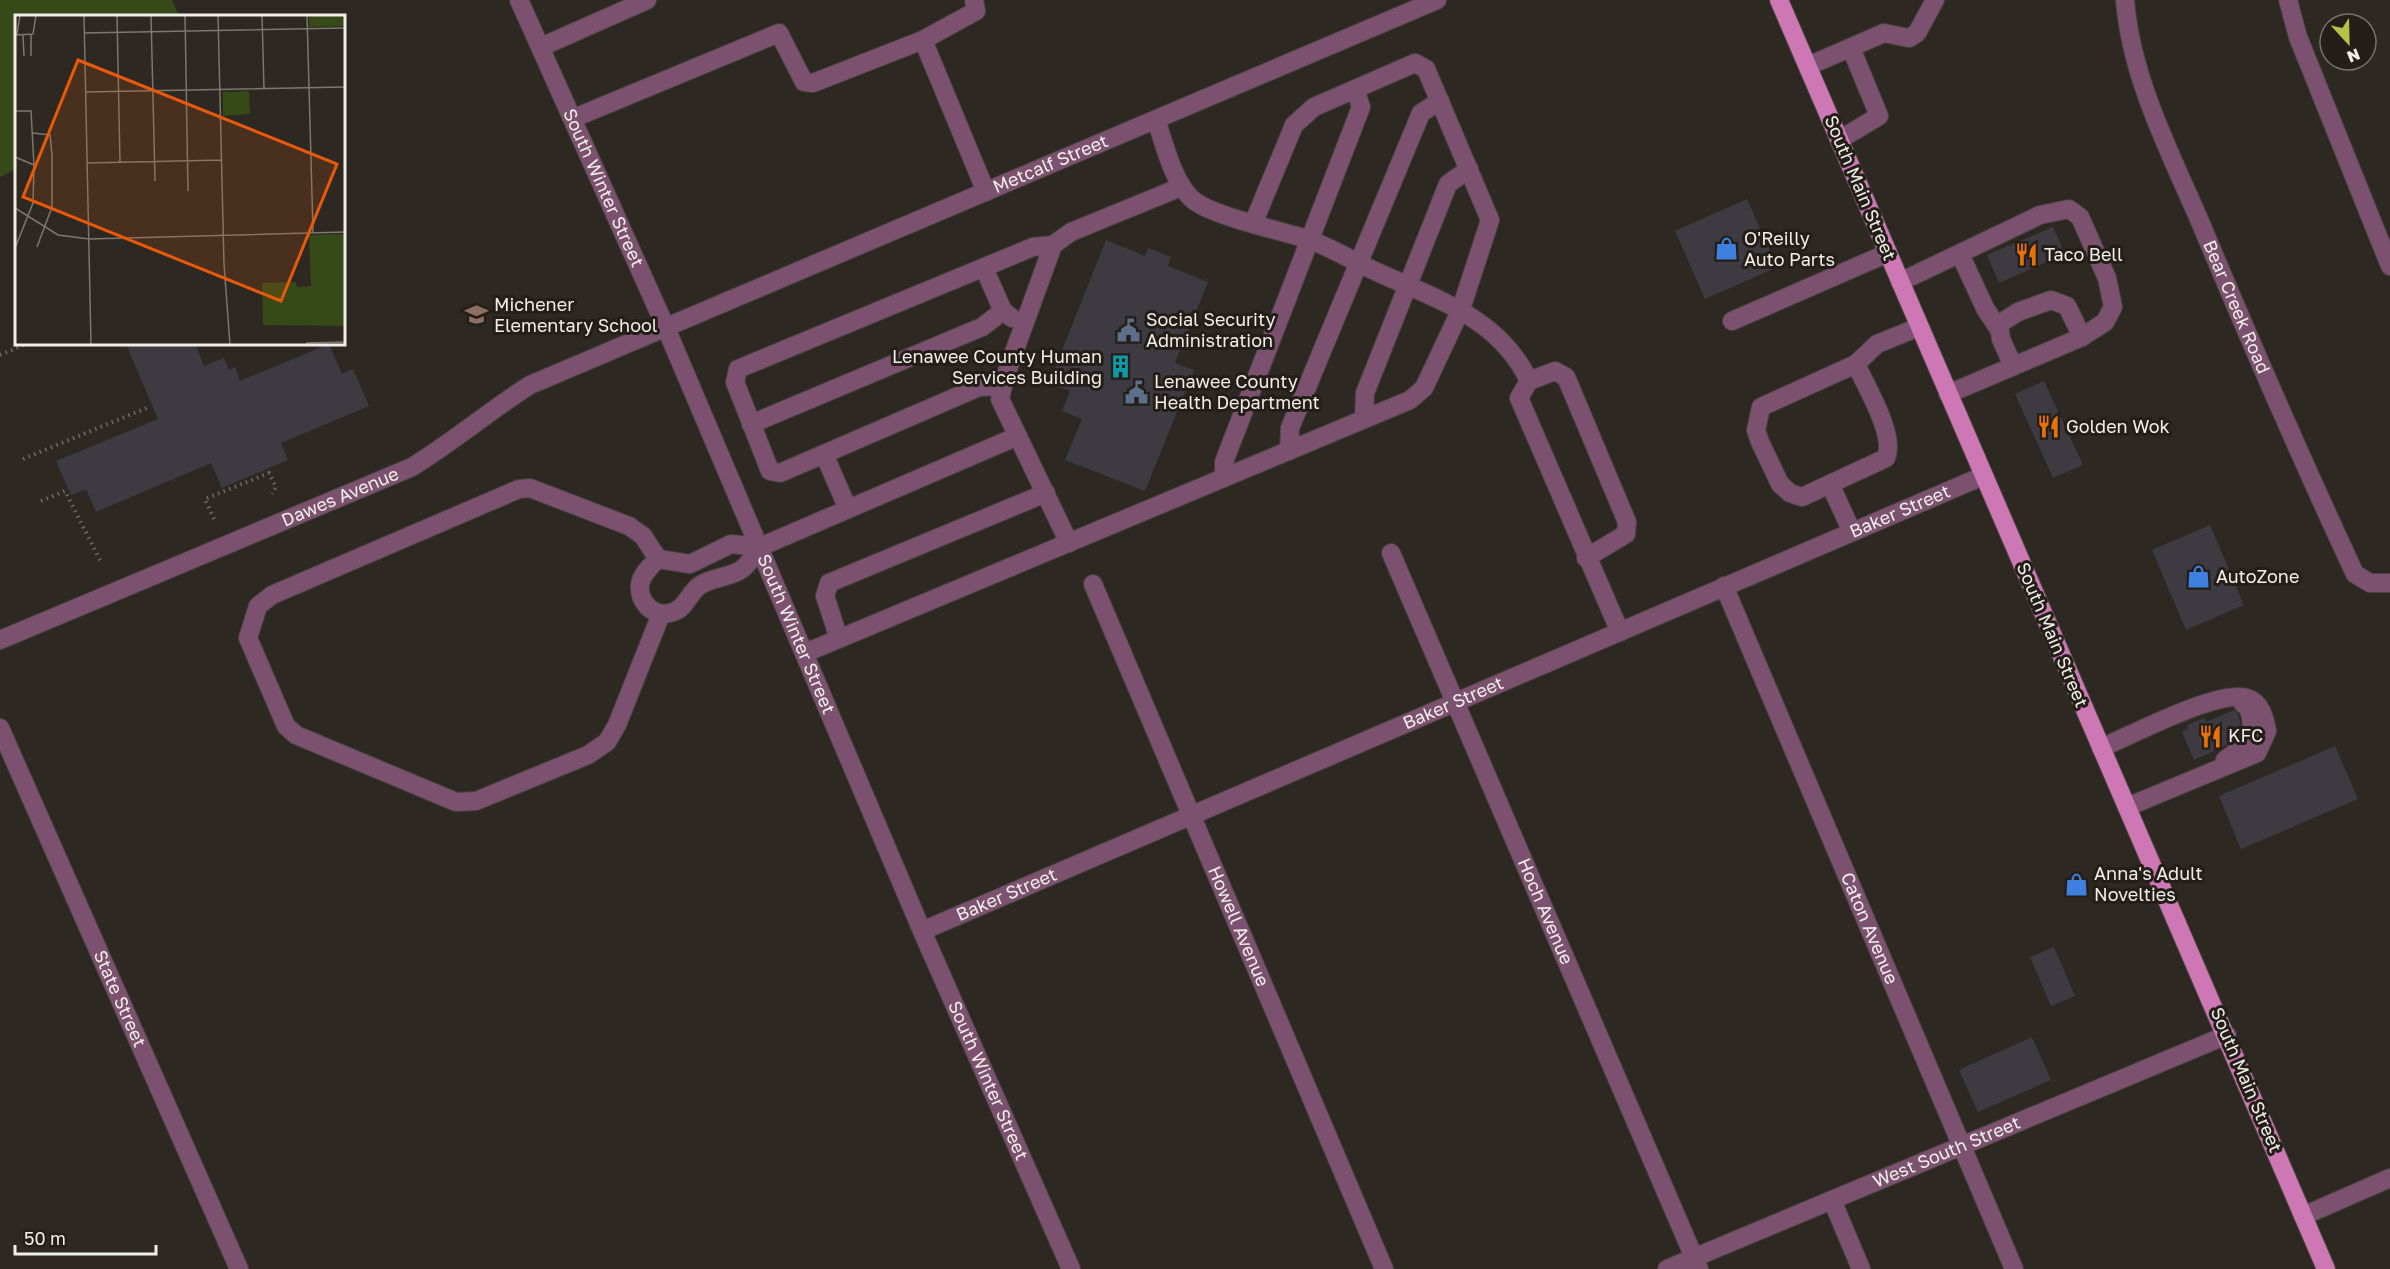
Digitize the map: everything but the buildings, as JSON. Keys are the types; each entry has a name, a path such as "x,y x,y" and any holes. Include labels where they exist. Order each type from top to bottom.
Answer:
{"main road":[{"name":"South Main Street","path":"1780,0 2326,1269"}],"street":[{"name":"South Winter Street","path":"519,0 574,118 666,328 922,931 1071,1269"},
{"path":"541,47 647,0"},
{"path":"574,118 779,33 804,82 813,83 923,40 976,11 974,0"},
{"name":"Metcalf Street","path":"666,328 1437,0"},
{"path":"1808,66 1884,33 1909,38 1917,33 1935,0"},
{"name":"Bear Creek Road","path":"2125,0 2138,69 2287,429 2355,574 2370,583 2390,583"},
{"path":"2288,0 2298,37 2390,266"},
{"path":"923,40 986,192"},
{"path":"1839,140 1879,116 1851,48"},
{"path":"805,653 1410,400 1424,388 1461,309 1490,220 1426,69 1415,63 1314,107 1294,125 1253,224"},
{"path":"1224,478 1224,462 1361,107 1355,89"},
{"path":"1289,451 1290,428 1421,113 1440,101"},
{"path":"1156,120 1181,187 1193,201 1253,224 1310,240 1461,309 1502,341 1523,368 1529,381"},
{"path":"1364,419 1365,393 1448,184 1469,169"},
{"path":"1003,386 979,387 780,474 770,471 735,382 738,369 1033,247 1053,245 1071,232 1181,187"},
{"path":"1900,282 2040,215 2069,209 2080,217 2107,278 2113,308 2105,322 2082,337 1948,394"},
{"path":"1053,245 1023,326 1000,399 1069,543"},
{"path":"1732,321 1888,253"},
{"path":"1960,254 1984,308 2000,331"},
{"path":"984,268 1003,312 1023,326"},
{"path":"2013,366 1999,324 2018,312 2051,300 2067,306 2082,337"},
{"path":"751,424 982,327 1003,312"},
{"path":"1856,363 1888,435 1890,449 1886,458 1879,464 1802,497 1790,493 1780,484 1760,442 1756,430 1761,407 1856,363 1877,344 1919,327"},
{"name":"Dawes Avenue","path":"0,640 412,467 442,449 499,405 530,385 666,328"},
{"path":"1586,558 1626,534 1627,522 1566,377 1555,371 1529,381 1519,398 1586,558 1620,632"},
{"path":"658,559 648,568 640,584 642,599 648,609 661,614 674,612 688,600 698,586 742,569 760,547 1018,436"},
{"path":"824,454 848,509"},
{"name":"Baker Street","path":"922,931 1983,476"},
{"path":"1830,484 1852,532"},
{"path":"661,614 617,725 607,742 588,755 476,801 456,802 296,735 286,726 248,638 258,606 272,595 519,489 530,488 629,526 643,536 658,559 690,564 731,544 760,547"},
{"path":"839,639 825,596 829,583 1046,493"},
{"name":"Hoch Avenue","path":"1391,553 1458,703 1697,1263"},
{"path":"690,564 698,586"},
{"name":"Howell Avenue","path":"1093,584 1384,1269"},
{"name":"Caton Avenue","path":"1725,586 2014,1269"},
{"path":"2101,748 2230,695 2249,698 2259,705 2267,731 2257,753 2127,807"},
{"name":"State Street","path":"0,728 238,1269"},
{"name":"West South Street","path":"1668,1269 1697,1263 1832,1200 2227,1035"},
{"path":"2303,1216 2390,1178"},
{"path":"1832,1200 1861,1269"}],"path":[{"path":"0,355 24,345"},
{"path":"23,459 149,407"},
{"path":"213,519 205,499 269,473 276,487 272,494"},
{"path":"41,501 65,491 102,562"}],"green space":[{"path":"0,0 172,0 179,15 15,15 15,170 0,177"}],"place":[{"name":"O'Reilly Auto Parts","path":"1726,249"},
{"name":"Taco Bell","path":"2026,255"},
{"name":"Michener Elementary School","path":"476,315"},
{"name":"Social Security Administration","path":"1128,330"},
{"name":"Lenawee County Human Services Building","path":"1120,367"},
{"name":"Lenawee County Health Department","path":"1136,392"},
{"name":"Golden Wok","path":"2048,427"},
{"name":"AutoZone","path":"2198,577"},
{"name":"KFC","path":"2210,736"},
{"name":"Anna's Adult Novelties","path":"2076,884"}]}
